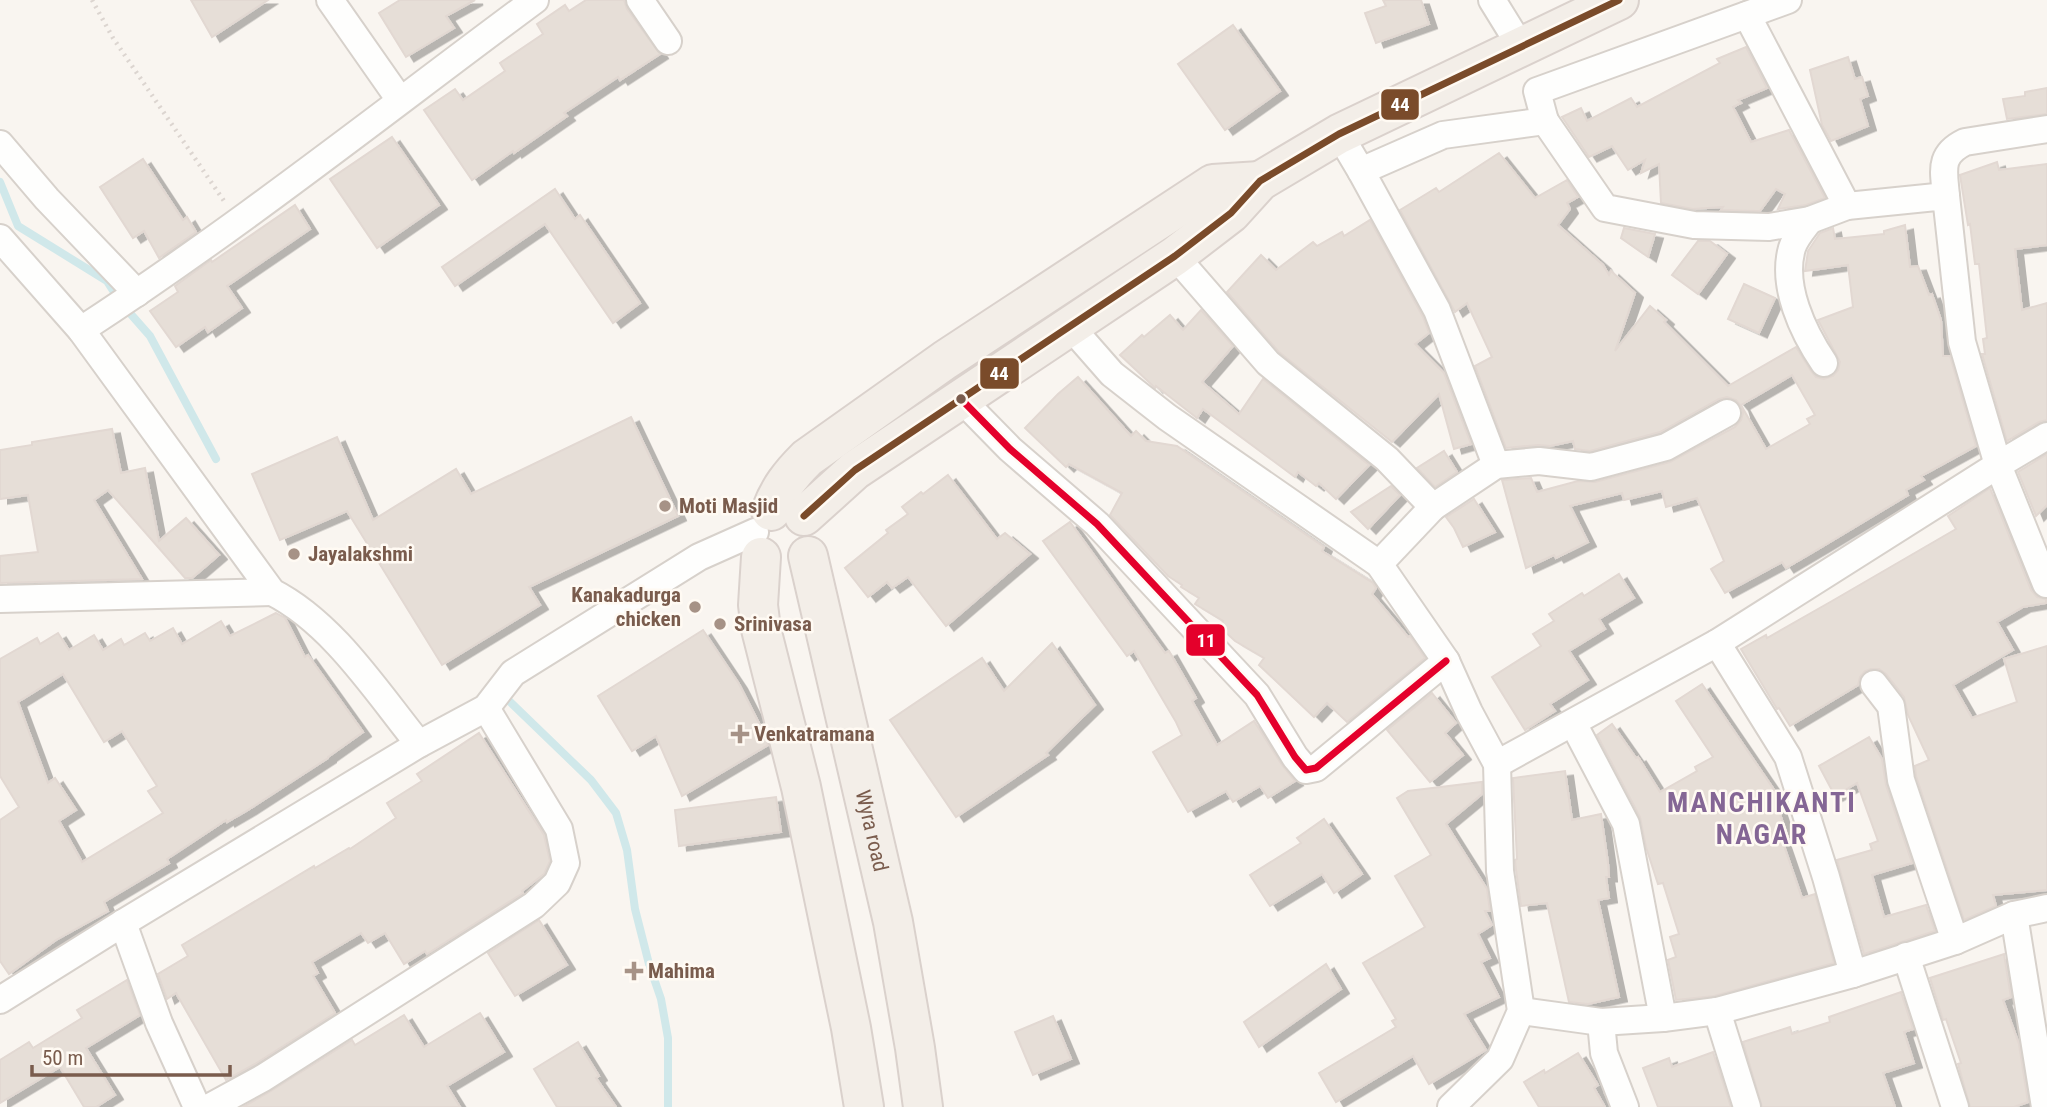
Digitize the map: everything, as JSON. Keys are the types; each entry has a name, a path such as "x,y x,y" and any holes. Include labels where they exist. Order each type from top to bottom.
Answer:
{"main road":[{"path":"773,529 855,470 1175,256 1231,213 1260,181 1339,134 1619,0"},
{"path":"864,1107 851,1028 801,787 761,629 758,605 778,492 788,476 807,458 945,359 1213,184 1260,181"},
{"name":"Wyra road","path":"773,529 812,528 814,542 808,556 892,922 923,1107"}],"street":[{"path":"330,0 400,100"},
{"path":"81,330 239,222 535,0"},
{"path":"640,0 668,41"},
{"path":"1492,0 1521,47"},
{"path":"1788,0 1537,91 1545,121 1605,208 1694,225 1769,227 1810,220 1847,206 1946,196"},
{"path":"1746,15 1847,206"},
{"path":"1361,171 1443,135 1545,121"},
{"path":"2047,129 1965,142 1953,147 1944,164 1962,342 1998,465 2047,585"},
{"path":"1339,134 1437,310 1496,465"},
{"path":"0,144 47,199 137,293"},
{"path":"1810,220 1792,245 1789,269 1794,301 1813,347 1824,363"},
{"path":"0,238 81,330 272,592 284,598 330,634 419,744"},
{"path":"1175,256 1268,363 1387,459 1433,507"},
{"path":"1069,325 1112,374 1167,417 1378,564 1446,661 1497,764 1500,871 1521,1011 1500,1059 1451,1107"},
{"path":"961,399 1010,449 1107,534 1257,695 1306,770 1315,768 1446,661"},
{"path":"1378,564 1433,507 1496,465 1539,461 1591,467 1666,447 1727,413"},
{"path":"1497,764 1717,643 2047,436"},
{"path":"0,1000 419,744 486,708 513,673 699,557 773,529"},
{"path":"0,599 272,592"},
{"path":"1717,643 1788,757 1853,974"},
{"path":"1874,684 1891,706 1901,779 1955,941"},
{"path":"210,1107 263,1078 534,905 557,883 566,863 559,830 486,708"},
{"path":"1573,723 1626,824 1663,1018"},
{"path":"1521,1011 1601,1022 1717,1011 1853,974 1955,941 2014,915 2047,908"},
{"path":"2014,915 2045,1107"},
{"path":"123,923 159,1023 197,1107"},
{"path":"1906,956 1955,1107"},
{"path":"1717,1011 1747,1107"},
{"path":"1601,1022 1604,1053 1625,1107"}],"path":[{"path":"92,0 113,38 239,222"}],"building":[{"path":"191,0 268,0 212,37"},
{"path":"400,0 475,0 446,16 454,28 406,57 379,13"},
{"path":"586,0 624,0 627,9 660,54 620,80 618,77 564,113 567,116 472,180 424,110 455,89 463,100 505,71 500,63 543,34 537,24 565,5 569,11"},
{"path":"1383,0 1421,0 1429,24 1376,43 1365,13 1386,6"},
{"path":"1233,25 1280,91 1225,130 1178,64"},
{"path":"1746,47 1767,88 1738,100 1741,103 1733,107 1751,142 1789,130 1825,198 1806,205 1778,209 1785,194 1776,189 1760,211 1721,210 1723,207 1693,209 1661,203 1659,164 1641,173 1645,160 1628,170 1612,146 1589,157 1562,117 1581,108 1587,121 1631,98 1637,107 1720,63 1717,59"},
{"path":"1848,57 1855,79 1862,77 1868,96 1860,99 1868,126 1831,141 1822,125 1810,70"},
{"path":"2047,88 2047,114 2007,119 2003,99 2025,96 2025,92"},
{"path":"392,137 439,205 377,248 330,179"},
{"path":"1499,153 1535,198 1567,180 1578,197 1567,203 1570,209 1558,225 1603,265 1609,275 1611,271 1635,293 1615,351 1650,306 1728,386 1796,347 1816,377 1824,379 1833,376 1840,362 1818,320 1853,307 1848,265 1805,271 1808,251 1820,233 1833,228 1835,239 1884,234 1884,231 1905,225 1910,267 1918,266 1929,295 1932,294 1941,320 1943,356 1950,356 1976,446 1921,476 1924,480 1906,490 1908,495 1786,568 1782,562 1725,593 1711,569 1724,561 1697,498 1666,507 1662,491 1624,500 1622,493 1570,506 1588,542 1556,558 1554,555 1526,568 1502,480 1531,478 1537,492 1578,481 1595,482 1670,462 1735,427 1743,413 1736,400 1727,397 1660,432 1590,451 1575,449 1573,441 1550,446 1506,448 1475,366 1492,357 1467,303 1455,312 1400,210 1436,188 1439,192","holes":["1792,375 1815,415 1807,419 1810,424 1766,449 1741,405"]},
{"path":"143,159 183,220 187,217 196,232 159,258 144,231 133,238 100,187"},
{"path":"1997,162 1999,170 2047,164 2047,245 2015,249 2022,310 2047,303 2047,420 2007,441 1982,354 1985,354 1983,339 1987,338 1979,264 1975,264 1960,175"},
{"path":"555,189 575,219 580,215 640,303 613,323 545,224 455,286 442,267"},
{"path":"295,205 310,229 227,286 242,308 208,332 205,327 176,347 150,311 178,292 175,286"},
{"path":"1370,220 1429,333 1415,344 1444,373 1471,444 1454,449 1439,394 1392,442 1279,352 1227,292 1261,255 1276,270 1313,242 1317,246 1342,232 1344,236"},
{"path":"1624,228 1655,234 1648,257 1621,238"},
{"path":"1698,241 1710,241 1727,254 1698,294 1672,275"},
{"path":"1744,284 1775,298 1759,333 1728,319"},
{"path":"1201,310 1233,346 1202,382 1239,414 1263,379 1369,465 1336,499 1319,483 1316,486 1298,472 1295,477 1203,409 1197,418 1156,386 1155,388 1120,355 1170,315 1183,330"},
{"path":"1078,377 1131,436 1136,431 1146,441 1177,446 1324,547 1322,551 1373,583 1376,588 1372,594 1408,637 1410,636 1425,658 1347,722 1327,703 1314,717 1259,665 1264,658 1235,641 1220,627 1223,621 1195,604 1199,598 1168,576 1110,515 1122,493 1069,464 1066,467 1025,428"},
{"path":"631,417 678,516 529,587 540,605 442,665 347,511 280,540 252,474 337,437 373,520 456,469 471,494"},
{"path":"112,429 121,473 145,468 159,541 186,518 219,555 192,578 185,578 108,490 94,500 142,579 0,583 0,556 38,552 28,495 0,499 0,450"},
{"path":"1444,451 1457,472 1435,487 1417,468"},
{"path":"2047,454 2047,505 2036,516 2018,472"},
{"path":"948,475 997,539 1005,533 1030,554 946,626 908,577 892,588 887,582 868,597 845,568 888,533 886,530 908,514 902,507"},
{"path":"1391,486 1400,495 1368,529 1351,512"},
{"path":"1990,488 2031,590 2037,597 2046,599 2046,603 2023,607 1997,622 2013,650 1953,685 1972,718 2017,702 2004,659 2047,646 2047,890 1993,895 1996,906 1964,920 1916,776 1915,766 1929,760 1908,715 1904,697 1886,674 1879,669 1865,671 1858,685 1790,726 1741,649 1766,635 1767,638 1956,529 1948,516"},
{"path":"1474,499 1495,532 1463,547 1446,517"},
{"path":"1070,522 1165,653 1169,651 1196,698 1192,701 1217,745 1254,721 1295,781 1268,798 1260,786 1233,802 1226,791 1188,812 1153,752 1182,735 1176,722 1134,651 1127,656 1043,541"},
{"path":"1619,574 1634,598 1599,619 1605,629 1569,651 1588,680 1550,704 1555,711 1525,730 1492,677 1541,646 1533,634 1554,621 1549,614"},
{"path":"276,613 285,618 305,657 308,655 363,732 248,810 227,822 226,820 167,859 169,863 104,902 108,911 56,940 9,974 0,961 0,820 19,807 0,776 0,659 37,638 40,644 58,633 69,650 94,635 103,650 121,639 124,645 145,633 150,641 173,628 182,644 221,621 230,636","holes":["63,674 104,742 122,731 157,786 148,791 163,813 82,862 59,821 76,810 55,778 48,783 18,702"]},
{"path":"703,630 739,684 768,745 682,796 656,736 632,751 598,696"},
{"path":"1052,643 1095,705 1046,753 1048,755 956,817 890,720 982,658 1004,691"},
{"path":"1702,684 1781,800 1776,802 1788,838 1782,840 1802,898 1815,894 1834,963 1714,996 1676,1000 1668,960 1676,957 1670,937 1679,934 1663,883 1658,884 1640,817 1597,735 1612,724 1636,758 1638,757 1660,792 1697,771 1695,767 1713,757 1676,701"},
{"path":"1432,693 1456,723 1445,733 1463,755 1430,782 1387,730"},
{"path":"479,733 544,835 550,861 544,874 522,891 523,893 427,954 425,951 404,964 385,933 368,943 361,933 312,962 318,973 313,976 335,1013 226,1080 176,993 167,999 158,974 188,956 182,945 314,866 315,868 350,849 396,818 387,803 422,781 417,774"},
{"path":"1869,737 1882,759 1886,785 1912,863 1872,875 1884,917 1926,905 1935,931 1864,954 1837,860 1872,850 1870,844 1878,841 1857,783 1835,796 1819,766"},
{"path":"1565,771 1572,820 1601,814 1608,863 1609,877 1606,877 1609,898 1598,900 1619,997 1588,1004 1569,1002 1547,903 1521,906 1515,860 1513,778"},
{"path":"1482,782 1482,794 1446,824 1487,889 1490,911 1485,911 1492,925 1478,934 1490,958 1481,962 1499,997 1464,1014 1486,1050 1429,1084 1413,1056 1336,1102 1319,1073 1396,1027 1392,1021 1396,1019 1363,963 1425,927 1395,876 1431,855 1397,798 1408,791"},
{"path":"776,797 781,832 679,846 675,810"},
{"path":"1324,819 1362,874 1334,893 1322,874 1270,906 1250,875 1301,843 1297,838"},
{"path":"539,920 567,965 515,996 488,953"},
{"path":"2004,954 2011,997 2003,1000 2019,1044 2028,1102 2014,1107 1970,1107 1958,1064 1961,1063 1946,1019 1943,1020 1930,978"},
{"path":"1326,964 1341,989 1259,1047 1244,1022"},
{"path":"127,980 140,1015 86,1048 115,1095 96,1107 84,1107 60,1067 0,1103 0,1060 29,1042 33,1048 82,1018 77,1010"},
{"path":"1901,992 1913,1029 1904,1032 1914,1063 1883,1073 1895,1107 1762,1107 1743,1042 1790,1027 1792,1034 1830,1022 1829,1017"},
{"path":"480,1013 504,1052 447,1086 460,1107 243,1107 352,1040 355,1045 404,1015 424,1047"},
{"path":"1053,1016 1071,1059 1033,1075 1015,1032"},
{"path":"578,1042 599,1076 596,1078 616,1107 557,1107 534,1069"},
{"path":"1713,1052 1731,1107 1658,1107 1643,1068 1669,1058 1672,1067"},
{"path":"1578,1053 1598,1085 1594,1088 1605,1107 1539,1107 1524,1082"}],"waterway":[{"path":"0,182 18,226 107,281 121,303 150,336 216,459"},
{"path":"504,696 591,780 616,813 627,850 635,909 661,999 668,1038 668,1107"}],"transit line":[{"name":"44","path":"804,516 855,470 1175,256 1231,213 1260,181 1339,134 1619,0"},
{"name":"11","path":"961,399 1010,449 1097,524 1257,695 1306,770 1316,768 1446,661"}],"place":[{"name":"Moti Masjid","path":"665,506"},
{"name":"Jayalakshmi","path":"294,554"},
{"name":"Kanakadurga chicken","path":"695,607"},
{"name":"Srinivasa","path":"720,624"},
{"name":"Venkatramana","path":"740,734"},
{"name":"Mahima","path":"634,971"}],"district":[{"name":"MANCHIKANTI NAGAR","path":"1762,818"}]}
